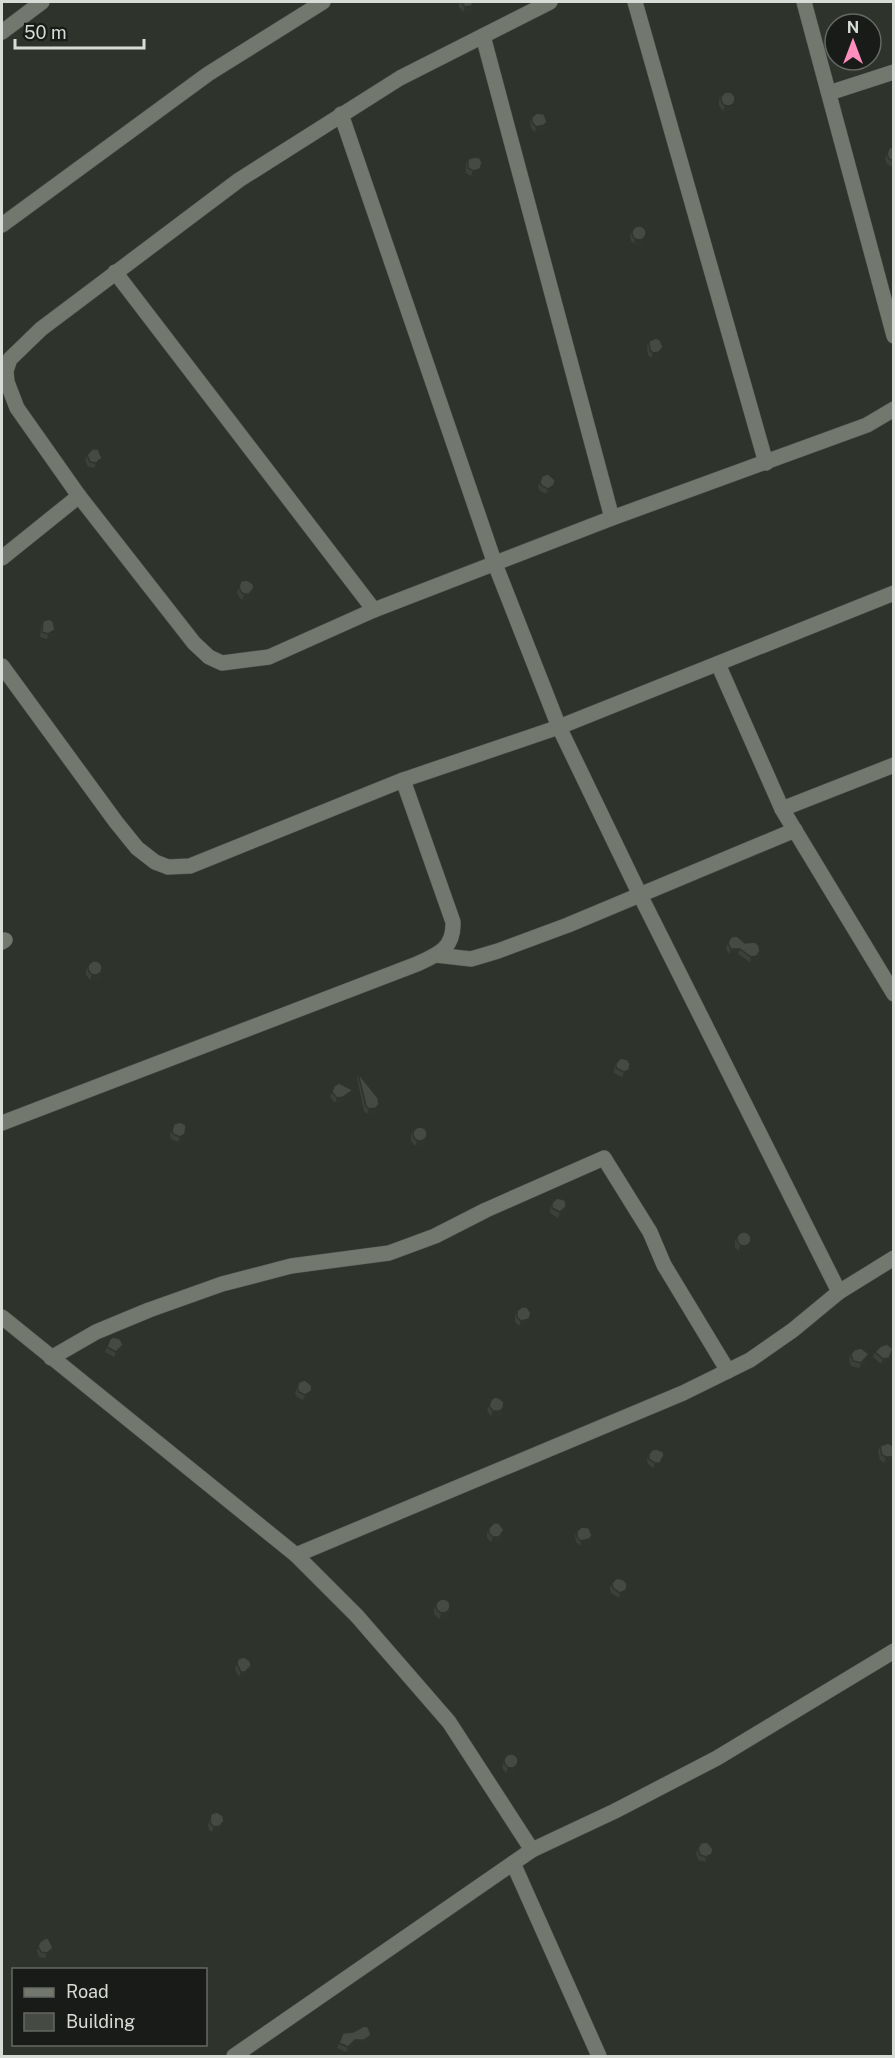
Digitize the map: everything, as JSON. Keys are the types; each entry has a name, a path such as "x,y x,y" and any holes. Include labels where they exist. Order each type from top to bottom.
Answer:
{"street":[{"path":"2,32 42,2"},
{"path":"2,225 208,74 323,2"},
{"path":"550,2 400,78 239,180 33,335 10,359 6,371 7,382 17,408 79,496 194,643 209,657 222,663 269,657 374,610 612,518 867,425 894,409"},
{"path":"635,2 766,463"},
{"path":"804,2 894,336"},
{"path":"483,36 612,518"},
{"path":"829,93 894,72"},
{"path":"341,114 495,564 559,727 640,895 839,1292"},
{"path":"115,272 374,610"},
{"path":"2,558 79,496"},
{"path":"2,666 137,848 155,862 168,867 190,866 403,780 559,727 894,593"},
{"path":"718,664 782,809 894,994"},
{"path":"782,809 894,765"},
{"path":"2,1123 436,955 450,942 453,922 403,780"},
{"path":"436,955 471,959 568,925 795,830"},
{"path":"51,1358 96,1332 222,1284 291,1266 389,1253 435,1236 486,1210 604,1158 650,1232 664,1265 728,1371"},
{"path":"296,1556 672,1397 750,1360 793,1330 839,1292 894,1257"},
{"path":"2,1317 296,1556 357,1616 449,1722 532,1850"},
{"path":"234,2056 532,1850 615,1811 717,1758 894,1651"},
{"path":"513,1863 599,2056"}],"building":[{"path":"461,2 474,2 471,6 465,7"},
{"path":"725,92 731,92 735,99 731,106 725,106 721,102 721,96"},
{"path":"537,113 544,114 547,122 536,127 532,122 532,117"},
{"path":"894,147 894,161 889,159 887,154 889,148"},
{"path":"480,158 482,163 480,169 473,171 468,168 468,159"},
{"path":"636,226 642,226 646,233 642,240 636,240 632,236 632,230"},
{"path":"656,338 660,340 663,347 659,352 653,353 650,350 649,341"},
{"path":"92,449 98,449 102,458 96,463 90,462 87,455"},
{"path":"548,474 555,480 554,485 548,489 540,482 542,476"},
{"path":"247,580 253,584 254,588 249,594 244,594 239,587 241,581"},
{"path":"49,619 53,621 55,630 48,634 42,632 43,621"},
{"path":"737,936 745,943 755,942 759,946 760,951 757,956 751,957 740,949 731,949 728,943 731,937"},
{"path":"92,961 98,961 102,968 98,975 92,975 88,971 88,965"},
{"path":"621,1058 628,1060 629,1070 624,1072 616,1068 616,1063"},
{"path":"358,1073 378,1098 379,1104 376,1108 369,1109 366,1106"},
{"path":"339,1083 353,1090 337,1098 332,1092 334,1086"},
{"path":"180,1122 186,1125 185,1134 180,1137 173,1134 172,1130 174,1124"},
{"path":"417,1127 423,1127 427,1134 423,1141 417,1141 413,1137 413,1131"},
{"path":"557,1198 565,1200 566,1204 560,1212 552,1208 552,1203"},
{"path":"744,1232 749,1234 751,1239 749,1244 744,1246 739,1244 737,1239 739,1234"},
{"path":"522,1307 527,1307 531,1313 529,1319 521,1321 517,1317 517,1311"},
{"path":"113,1337 120,1339 123,1345 116,1352 107,1347"},
{"path":"887,1344 893,1349 889,1358 883,1359 875,1352"},
{"path":"861,1348 869,1354 861,1363 853,1361 851,1354 854,1350"},
{"path":"305,1380 312,1386 311,1391 305,1395 297,1388 299,1382"},
{"path":"495,1397 504,1402 500,1411 493,1411 489,1406"},
{"path":"888,1443 894,1449 891,1457 882,1455 880,1446"},
{"path":"657,1449 664,1455 660,1463 649,1459 652,1450"},
{"path":"494,1523 499,1523 504,1530 499,1537 493,1537 489,1533 489,1528"},
{"path":"582,1527 589,1528 592,1536 581,1541 577,1537 577,1531"},
{"path":"617,1578 624,1580 627,1584 626,1590 620,1593 613,1588 612,1583"},
{"path":"440,1599 446,1599 450,1606 446,1613 440,1613 436,1609 436,1603"},
{"path":"244,1657 250,1661 251,1666 245,1672 241,1672 237,1664 238,1659"},
{"path":"508,1754 514,1754 518,1761 514,1768 508,1768 504,1764 504,1758"},
{"path":"217,1812 223,1816 224,1821 220,1826 214,1827 210,1820 211,1814"},
{"path":"707,1842 713,1849 712,1854 706,1857 700,1855 698,1848 701,1843"},
{"path":"48,1938 53,1948 47,1953 41,1952 38,1946 40,1942"},
{"path":"364,2026 368,2027 371,2035 364,2040 355,2040 348,2047 339,2043 343,2033 353,2032"}]}
